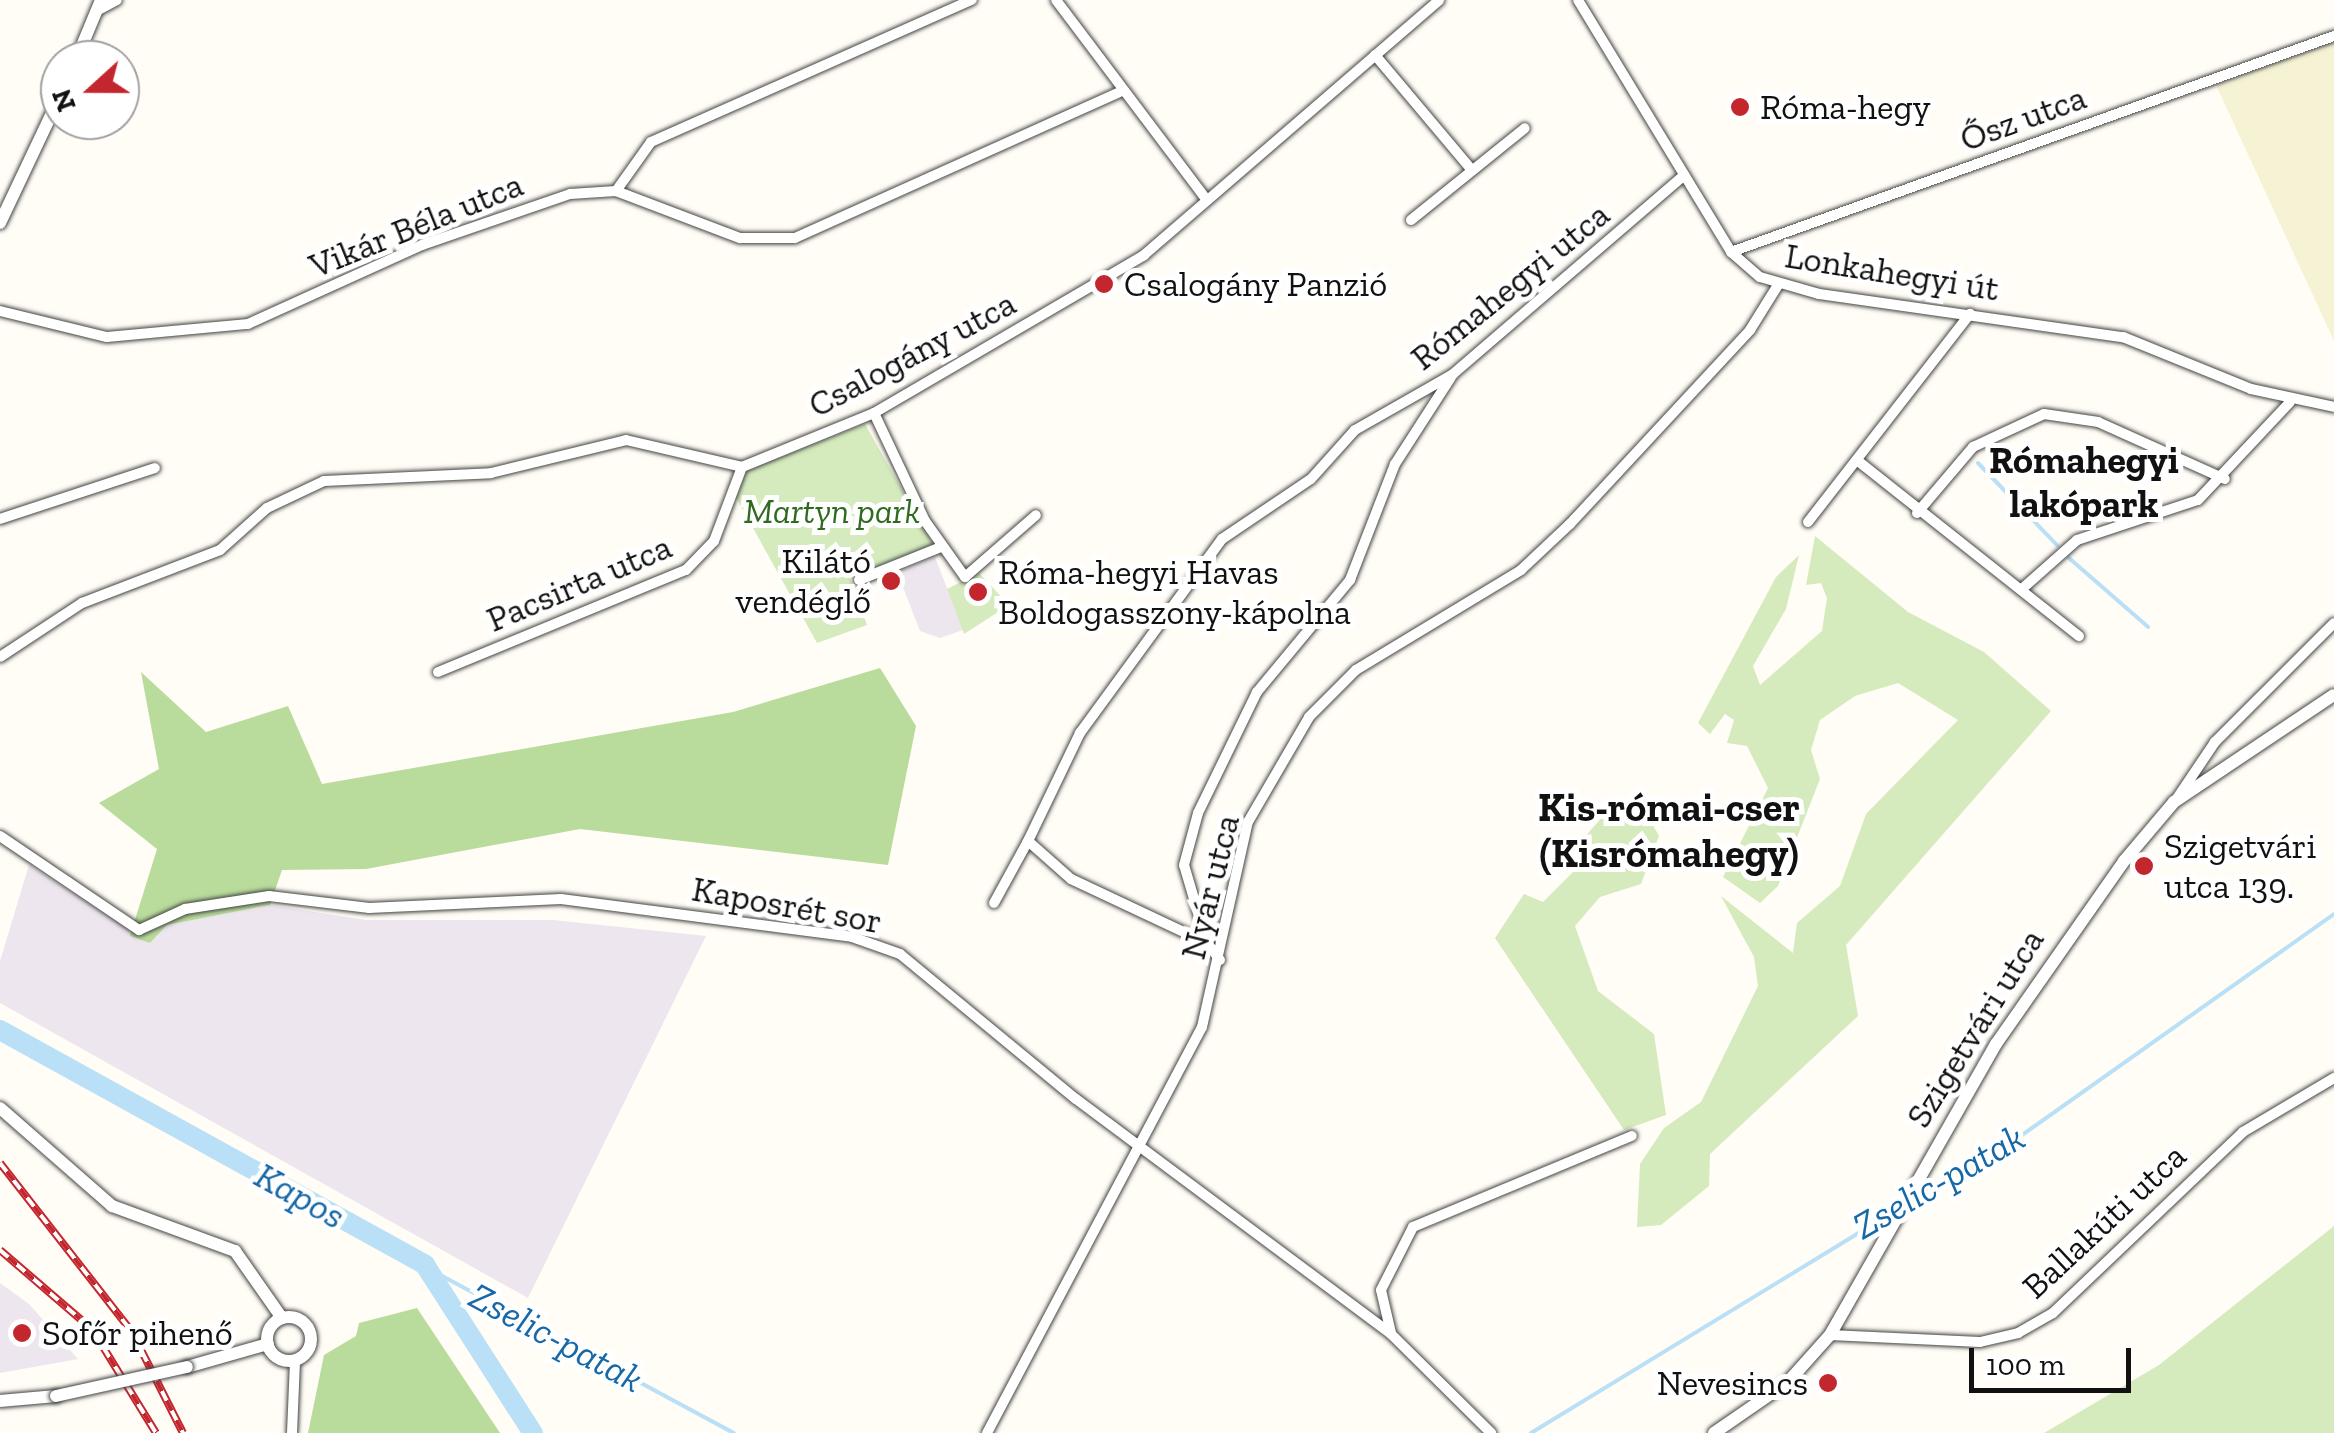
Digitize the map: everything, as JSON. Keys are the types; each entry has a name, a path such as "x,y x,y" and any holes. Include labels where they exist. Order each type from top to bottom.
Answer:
{"street":[{"path":"85,40 101,5 117,0"},
{"path":"616,191 651,142 972,0"},
{"path":"1056,0 1120,92 1206,199"},
{"name":"Csalogány utca","path":"742,467 874,413 1144,255 1439,0"},
{"name":"Lonkahegyi út","path":"1578,0 1731,252 1778,284 2124,337 2290,402 2334,407"},
{"name":"Ősz utca","path":"1731,252 2334,36"},
{"path":"1375,55 1471,169"},
{"name":"Vikár Béla utca","path":"0,310 107,338 248,324 422,245 570,194 616,191 740,238 795,238 1120,92"},
{"path":"1411,220 1525,128"},
{"path":"0,224 40,139"},
{"name":"Rómahegyi utca","path":"994,903 1080,733 1222,538 1299,488 1355,430 1453,374 1684,175"},
{"name":"Nyár utca","path":"988,1433 1202,1027 1248,822 1310,717 1356,670 1520,570 1570,524 1750,330 1778,284"},
{"path":"1808,522 1970,314"},
{"path":"1220,960 1206,943 1184,865 1198,812 1257,692 1350,580 1395,464 1453,374"},
{"path":"2023,588 2077,540 2176,510 2225,478 2290,402"},
{"path":"874,413 941,547 965,577 1036,515"},
{"path":"1917,513 1973,447 2044,414 2098,422 2225,478"},
{"path":"0,658 82,603 220,550 267,508 324,481 506,471 626,440 742,467"},
{"path":"1858,461 1917,513 2023,588 2079,636"},
{"name":"Pacsirta utca","path":"438,672 686,570 714,541 742,467"},
{"path":"0,518 156,468"},
{"path":"859,580 941,547"},
{"path":"2174,802 2215,742 2334,622"},
{"name":"Szigetvári utca","path":"1714,1433 1788,1382 1830,1335 1887,1228 2056,950 2174,802 2334,695"},
{"name":"Kaposrét sor","path":"0,836 139,930 200,905 269,896 369,908 561,899 852,937 943,981 1076,1100 1143,1144 1392,1334 1491,1433"},
{"path":"1028,841 1071,879 1206,943"},
{"name":"Ballakúti utca","path":"1830,1335 1980,1342 2018,1333 2053,1313 2243,1132 2334,1078"},
{"path":"0,1108 112,1206 235,1251 282,1318 310,1332 294,1360 292,1433"},
{"path":"1392,1334 1381,1290 1414,1227 1632,1136"},
{"path":"0,1400 56,1396 268,1344 282,1318"},
{"path":"268,1344 294,1360"}],"shaded area":[{"path":"2334,42 2334,341 2216,85"},
{"path":"935,557 963,630 940,638 920,631 897,572"},
{"path":"29,865 150,943 167,925 270,905 366,920 553,920 706,936 528,1298 0,1003 0,961"},
{"path":"0,1283 29,1304 78,1359 0,1373"}],"green space":[{"name":"Martyn park","path":"865,424 934,546 850,578 867,625 817,643 734,494 747,470"},
{"path":"1815,536 1908,612 1984,652 2051,711 1846,945 1858,1016 1710,1154 1709,1186 1661,1225 1637,1227 1640,1164 1664,1128 1701,1102 1758,986 1754,957 1721,896 1793,953 1797,923 1840,886 1866,814 1958,720 1898,683 1855,696 1820,720 1811,750 1820,779 1778,886 1760,903 1723,877 1768,788 1747,746 1727,743 1734,720 1725,714 1710,734 1698,723 1776,577 1799,555 1786,609 1753,666 1760,685 1822,631 1827,598 1821,583 1806,585"},
{"path":"979,573 1009,605 964,634 947,589"},
{"path":"880,668 916,726 888,865 580,829 366,869 282,870 270,905 167,925 150,943 130,936 157,849 99,803 159,769 141,672 206,732 288,706 322,784 733,712"},
{"path":"1611,807 1645,811 1659,836 1641,884 1600,897 1575,926 1598,991 1654,1034 1666,1115 1624,1130 1495,938 1524,894 1543,902 1579,866 1575,848"},
{"path":"2334,1226 2334,1433 2044,1433 2159,1365"},
{"path":"417,1308 500,1433 308,1433 324,1355 356,1336 359,1323"}],"waterway":[{"path":"1978,463 2057,545"},
{"path":"2069,558 2148,627"},
{"name":"Zselic-patak","path":"1909,1204 1967,1174 2334,914"},
{"name":"Kapos","path":"0,1030 425,1265 533,1433"},
{"name":"Zselic-patak","path":"1531,1433 1896,1210"},
{"name":"Zselic-patak","path":"431,1270 734,1433"}],"railway":[{"path":"0,1163 132,1332 183,1433"},
{"path":"0,1250 92,1329 156,1433"}],"place":[{"name":"Róma-hegy","path":"1740,107"},
{"name":"Csalogány Panzió","path":"1104,284"},
{"name":"Kilátó vendéglő","path":"891,581"},
{"name":"Róma-hegyi Havas Boldogasszony-kápolna","path":"978,592"},
{"name":"Szigetvári utca 139.","path":"2144,866"},
{"name":"Sofőr pihenő","path":"22,1333"},
{"name":"Nevesincs","path":"1828,1383"}],"district":[{"name":"Rómahegyi lakópark","path":"2084,483"},
{"name":"Kis-római-cser (Kisrómahegy)","path":"1669,830"}]}
